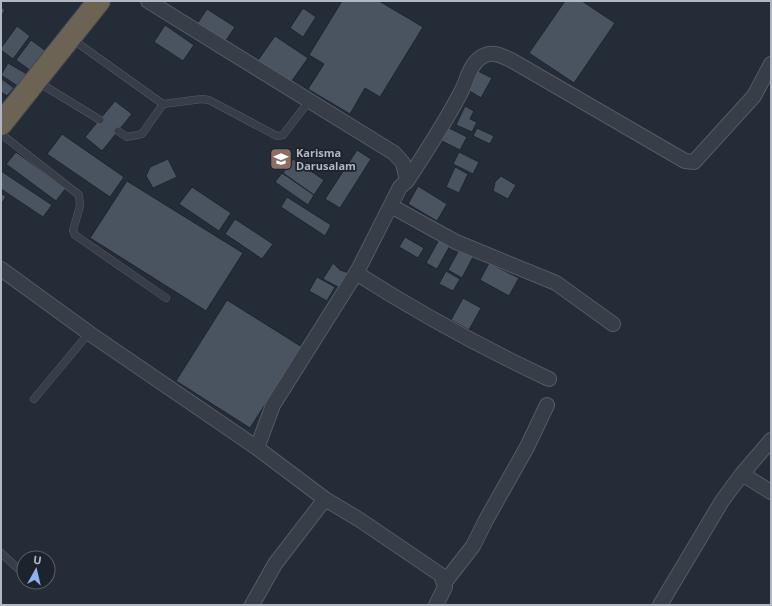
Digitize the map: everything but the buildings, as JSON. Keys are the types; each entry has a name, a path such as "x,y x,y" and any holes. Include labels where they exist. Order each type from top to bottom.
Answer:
{"highway":[{"path":"1,124 99,1"}],"street":[{"path":"148,1 394,153 404,163 407,181"},
{"path":"257,448 273,405 356,273 400,187 407,181 432,144 462,90 469,72 480,58 493,53 512,60 685,162 694,162 754,96 771,64"},
{"path":"391,206 456,242 556,283 613,324"},
{"path":"1,269 90,333 257,448 325,499 360,520 441,575 445,582"},
{"path":"356,273 382,290 505,358 549,379"},
{"path":"436,605 444,590 445,582 473,546 526,448 547,405"},
{"path":"660,605 722,501 742,474 771,440"},
{"path":"742,474 771,492"},
{"path":"252,605 275,564 325,499"}],"lane":[{"path":"70,37 162,104 202,99 209,100 277,136 283,135 308,101"},
{"path":"36,80 100,120"},
{"path":"118,131 127,137 142,134 162,104"},
{"path":"1,134 79,195 80,206 73,230 75,235 166,298"},
{"path":"34,399 90,333"},
{"path":"1,554 16,567"}],"place":[{"name":"Karisma Darusalam","path":"281,159"}]}
